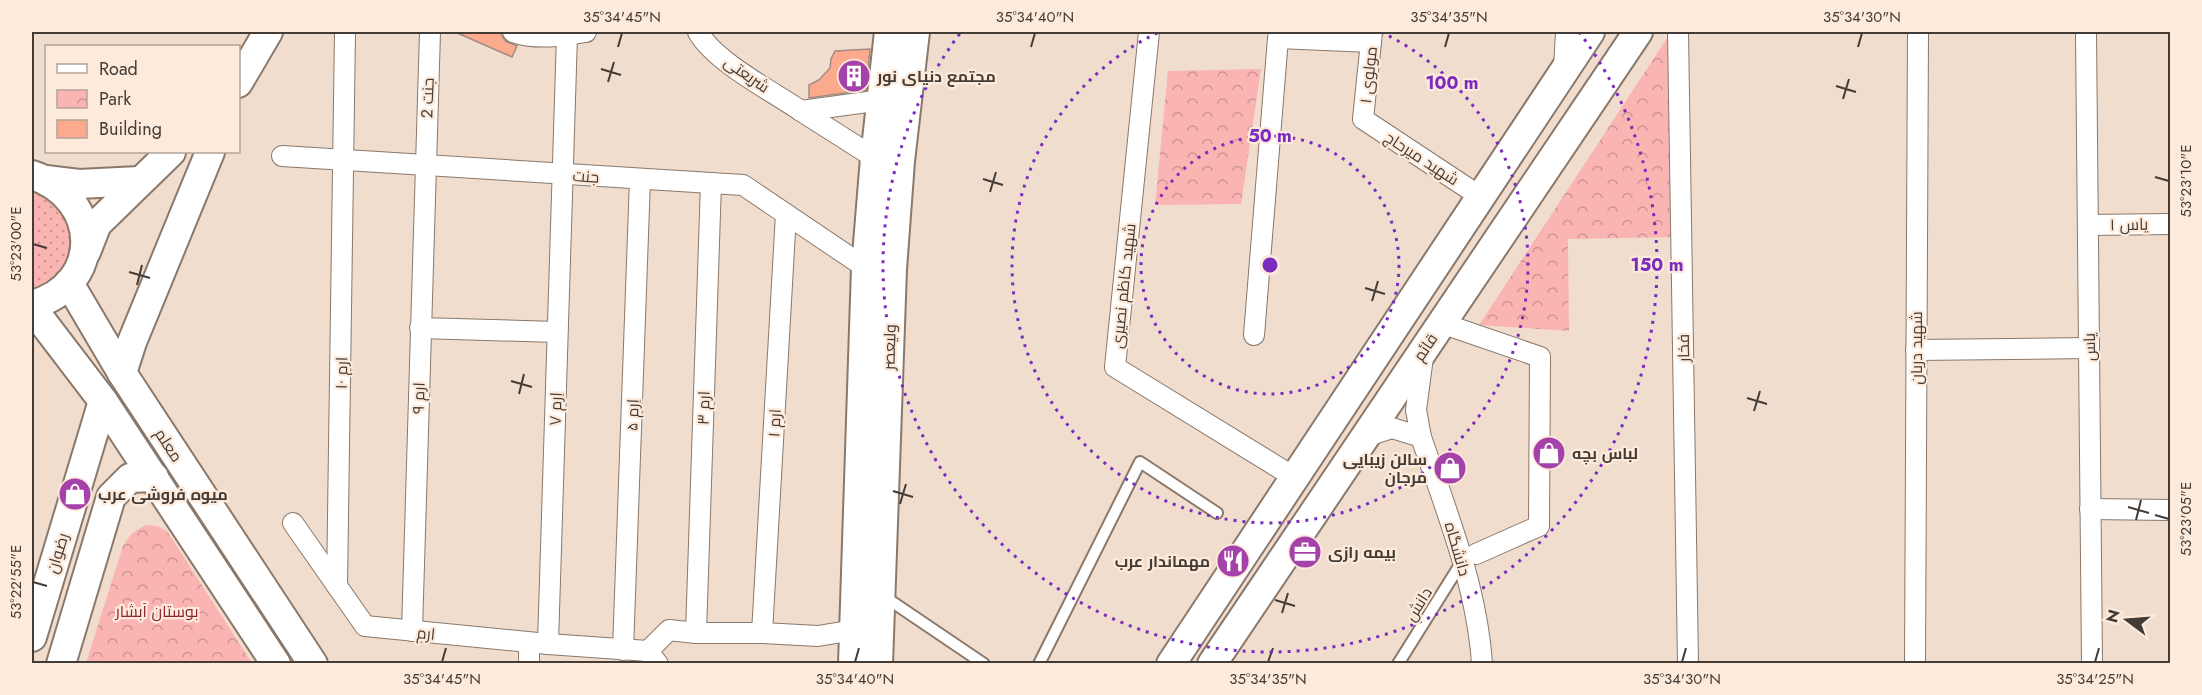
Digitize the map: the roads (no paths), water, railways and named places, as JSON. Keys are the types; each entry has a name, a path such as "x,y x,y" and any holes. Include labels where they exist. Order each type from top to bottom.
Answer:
{"main road":[{"path":"240,80 268,32"},
{"name":"ولیعصر","path":"853,663 866,268 888,159 894,100 889,32"},
{"name":"ولیعصر","path":"894,100 915,32"},
{"path":"1171,663 1590,32"},
{"name":"قائم","path":"1212,663 1638,32"},
{"path":"32,307 58,294 75,273 97,225 170,153"},
{"path":"122,373 132,342 210,153"},
{"name":"ولیعصر","path":"878,663 892,269 888,159"},
{"path":"39,177 79,184 139,181"},
{"path":"39,177 63,191 76,206 83,224 85,244 75,273"},
{"name":"معلم","path":"75,273 122,373 313,663"},
{"name":"معلم","path":"32,307 103,401 276,663"},
{"name":"رضوان","path":"32,637 103,401"},
{"path":"61,663 111,497 130,478 154,477"}],"street":[{"name":"ارم ۱۰","path":"337,586 345,160 345,32"},
{"name":"جنت 2","path":"424,165 430,32"},
{"name":"شریعتی","path":"698,32 702,39 728,63 801,111 888,159"},
{"name":"شهید کاظم نصیری","path":"1149,32 1115,367 1294,477"},
{"path":"1563,72 1566,32"},
{"name":"فخار","path":"1678,32 1688,663"},
{"name":"شهید دربان","path":"1915,663 1918,32"},
{"name":"یاس","path":"2086,32 2092,663"},
{"path":"522,33 576,33"},
{"name":"اِرم ۷","path":"529,663 538,644 557,332 562,174 576,33"},
{"path":"1254,335 1278,38 1372,37"},
{"name":"مولوی ۱","path":"1363,119 1372,37"},
{"path":"801,111 894,100"},
{"name":"شهید میرحاج","path":"1363,119 1481,197"},
{"name":"جنت","path":"282,156 743,185 866,268"},
{"name":"ارم ۹","path":"411,631 424,165"},
{"name":"اِرم ۵","path":"623,650 640,179"},
{"name":"ارم ۳","path":"696,633 711,183"},
{"name":"ارم ۱","path":"762,633 786,214"},
{"name":"یاس ۱","path":"2088,225 2170,224"},
{"path":"1441,323 1539,357 1539,526 1469,556"},
{"path":"420,328 557,332"},
{"name":"دانشگاه","path":"1424,348 1416,410 1421,437 1469,556 1482,663"},
{"path":"1916,350 2089,348"},
{"path":"1364,437 1392,428 1421,437"},
{"path":"2090,509 2170,510"},
{"name":"ارم","path":"292,523 365,626 538,644 595,656 623,650 653,657 669,630 696,633 818,636 854,630"}],"lane":[{"path":"1039,663 1140,462 1217,513"},
{"name":"دانش","path":"1398,663 1469,556"},
{"path":"881,594 984,663"}],"place":[{"name":"مجتمع دنیای نور","path":"854,76"},
{"name":"لباس بچه","path":"1549,453"},
{"name":"سالن زیبایی مرجان","path":"1450,468"},
{"name":"میوه فروشی عرب","path":"75,494"},
{"name":"بیمه رازی","path":"1305,552"},
{"name":"مهماندار عرب","path":"1233,561"}],"park label":[{"name":"بوستان آبشار","path":"157,611"}]}
